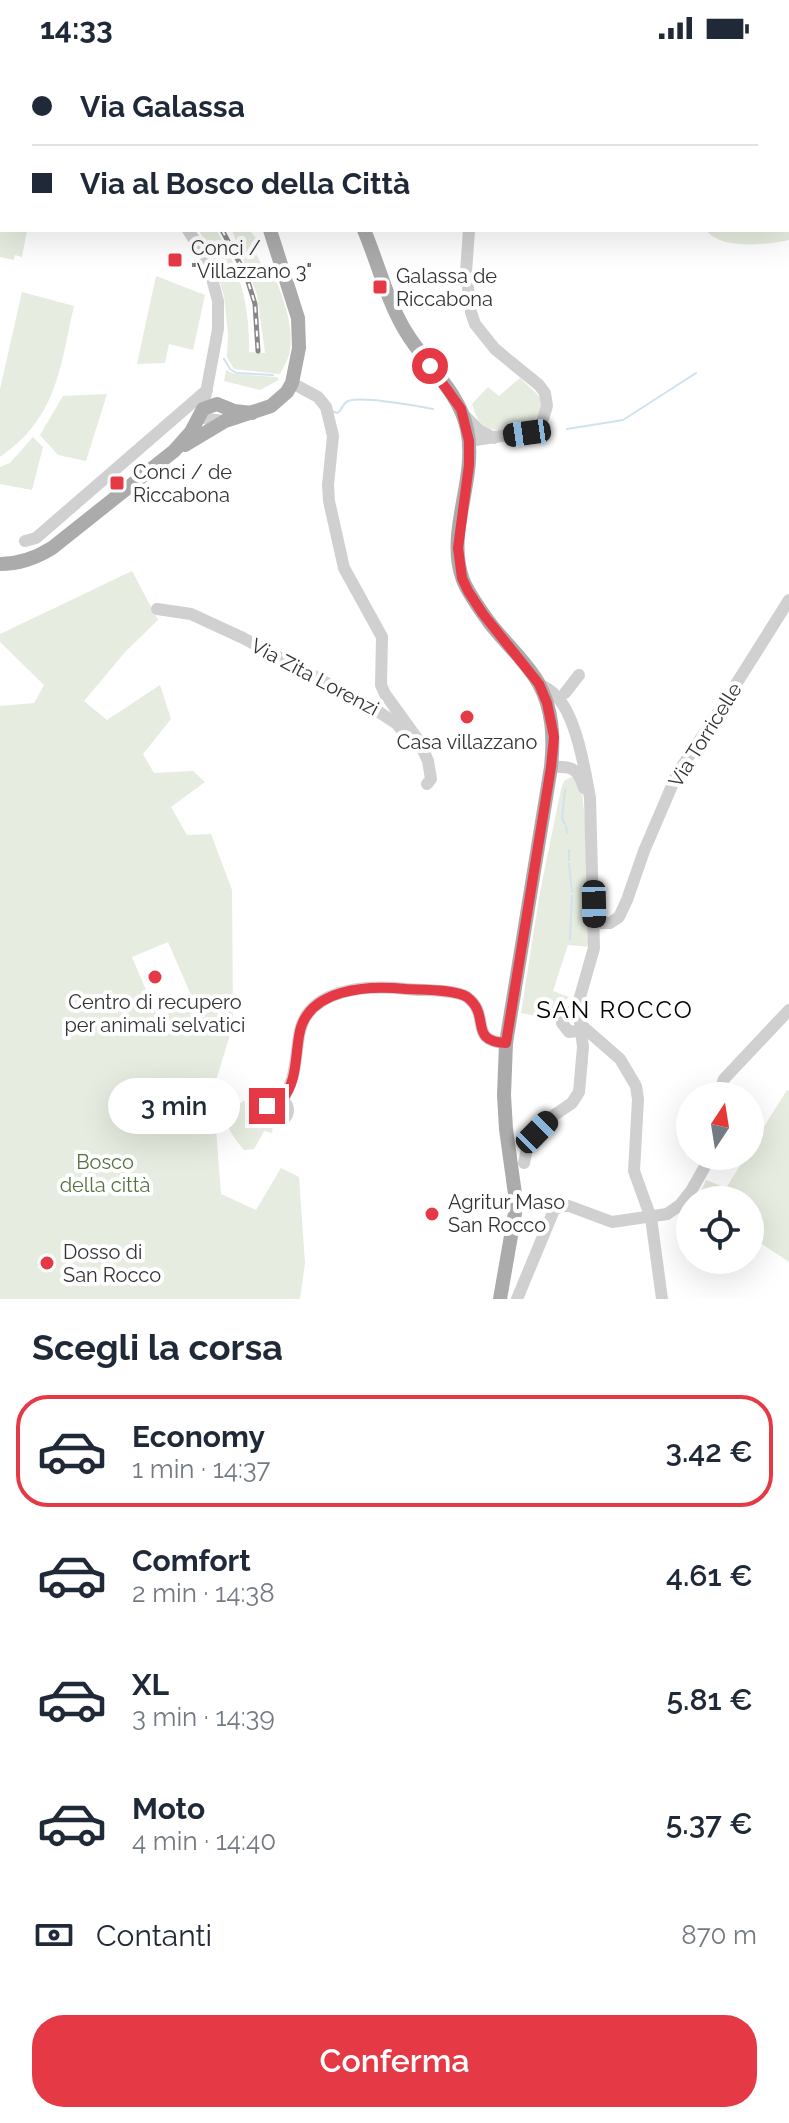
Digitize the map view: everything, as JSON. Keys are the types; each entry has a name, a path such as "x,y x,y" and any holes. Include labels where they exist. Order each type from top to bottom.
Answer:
{"main road":[{"path":"0,564 17,563 43,554 174,451 225,421 264,410 279,400 292,383 300,333 292,294 272,232"},
{"path":"365,232 406,332 464,415 469,465 458,548 462,578 483,614 539,684 547,703 554,737 506,1043 504,1095 515,1203 500,1299"},
{"path":"174,451 191,432 203,409 211,405 223,404 234,411 252,413"}],"street":[{"path":"189,232 204,255 218,301 218,329 203,409 207,419 225,421"},
{"path":"469,232 466,272 468,298 475,324 495,349 539,385 547,399 545,416 537,429 469,441"},
{"name":"Via Zita Lorenzi","path":"157,609 191,614 243,638 389,717 406,734 429,789 428,761 419,741 381,685 383,642 380,630 344,568 338,549 329,501 333,436 326,407 318,397 292,383"},
{"path":"208,387 223,404"},
{"path":"25,541 36,538 83,499 208,387"},
{"path":"464,415 479,430 494,438"},
{"path":"469,465 494,438"},
{"path":"83,499 95,513"},
{"name":"Via Torricelle","path":"594,948 627,900 677,774 789,600"},
{"path":"565,694 579,675"},
{"path":"539,684 565,694"},
{"path":"524,1163 528,1144 537,1132 550,1118 572,1103 579,1092 583,1047 578,1000 594,948 590,798 565,694"},
{"path":"551,767 567,766 572,762 575,754 570,733 572,722"},
{"path":"567,766 580,776 591,820"},
{"path":"594,923 615,921"},
{"path":"282,1100 290,1090 298,1037 305,1019 316,1005 342,992 398,988 462,994 471,1001 481,1018 487,1039 506,1043"},
{"path":"578,1007 566,1015 562,1023 569,1032 577,1031 582,1026"},
{"path":"723,1082 789,1010"},
{"path":"582,1026 620,1059 636,1086 634,1171 651,1218 662,1299"},
{"path":"517,1299 554,1210 561,1206 582,1210 612,1222 667,1214 680,1205 703,1170"}],"green space":[{"path":"0,232 27,232 22,257 15,255 14,260 0,257"},
{"path":"200,232 217,232 242,288 248,319 249,352 265,353 257,295 233,232 251,232 256,238 251,244 269,279 275,277 290,325 289,355 280,374 234,369 227,357 224,296 213,259"},
{"path":"708,232 789,232 789,240 733,243"},
{"path":"156,276 205,295 193,350 169,344 165,363 137,364"},
{"path":"22,292 74,306 59,371 45,408 34,426 0,457 0,389"},
{"path":"226,370 234,374 277,377 279,380 260,390 224,381"},
{"path":"520,378 540,397 541,410 537,417 531,423 513,430 486,427 472,404 488,387 499,396"},
{"path":"107,394 86,461 58,455 40,435 63,396"},
{"path":"33,437 43,447 32,490 0,484 0,467 10,463"},
{"name":"Bosco della città","path":"132,571 158,620 126,651 84,701 107,720 160,685 171,719 143,754 154,773 193,771 205,782 171,807 187,835 211,834 232,890 233,1025 213,1090 221,1194 256,1210 281,1168 299,1177 305,1263 300,1299 0,1299 0,706 34,703 44,685 0,642 0,634","holes":["168,942 194,1002 158,1018 132,957"]},
{"path":"571,777 582,792 590,947 568,945 553,991 569,997 555,1020 521,1013 540,892 561,789 564,781"},
{"path":"275,1090 276,1095 264,1100 261,1113 273,1125 272,1133 264,1131 254,1149 244,1150 229,1129 230,1115 246,1100"},
{"path":"789,1091 789,1262 764,1245 764,1186 727,1186 737,1170 764,1170 764,1127"},
{"path":"706,1180 721,1186 703,1186"}],"waterway":[{"path":"224,359 236,373 273,375"},
{"path":"567,429 623,420 696,373"},
{"path":"332,411 337,413 347,402 355,400 433,409"},
{"path":"565,790 562,818 565,824"},
{"path":"566,827 567,833"},
{"path":"569,850 569,860"},
{"path":"569,864 572,892"},
{"path":"570,939 572,896"}],"railway":[{"path":"223,232 246,275 255,304 258,351"}],"place":[{"name":"Conci / \"Villazzano 3\"","path":"175,260"},
{"name":"Galassa de Riccabona","path":"380,287"},
{"name":"Conci / de Riccabona","path":"117,483"},
{"name":"Casa villazzano","path":"467,717"},
{"name":"Centro di recupero per animali selvatici","path":"155,977"},
{"name":"Agritur Maso San Rocco","path":"432,1214"},
{"name":"Dosso di San Rocco","path":"47,1263"}],"district":[{"name":"SAN ROCCO","path":"615,1009"}],"route":[{"path":"267,1106 273,1100 282,1100 290,1090 298,1037 305,1019 316,1005 334,994 398,988 462,994 471,1001 481,1018 487,1039 506,1043 554,737 547,703 539,684 483,614 462,578 458,548 467,487 469,441 461,409 430,366"}]}
